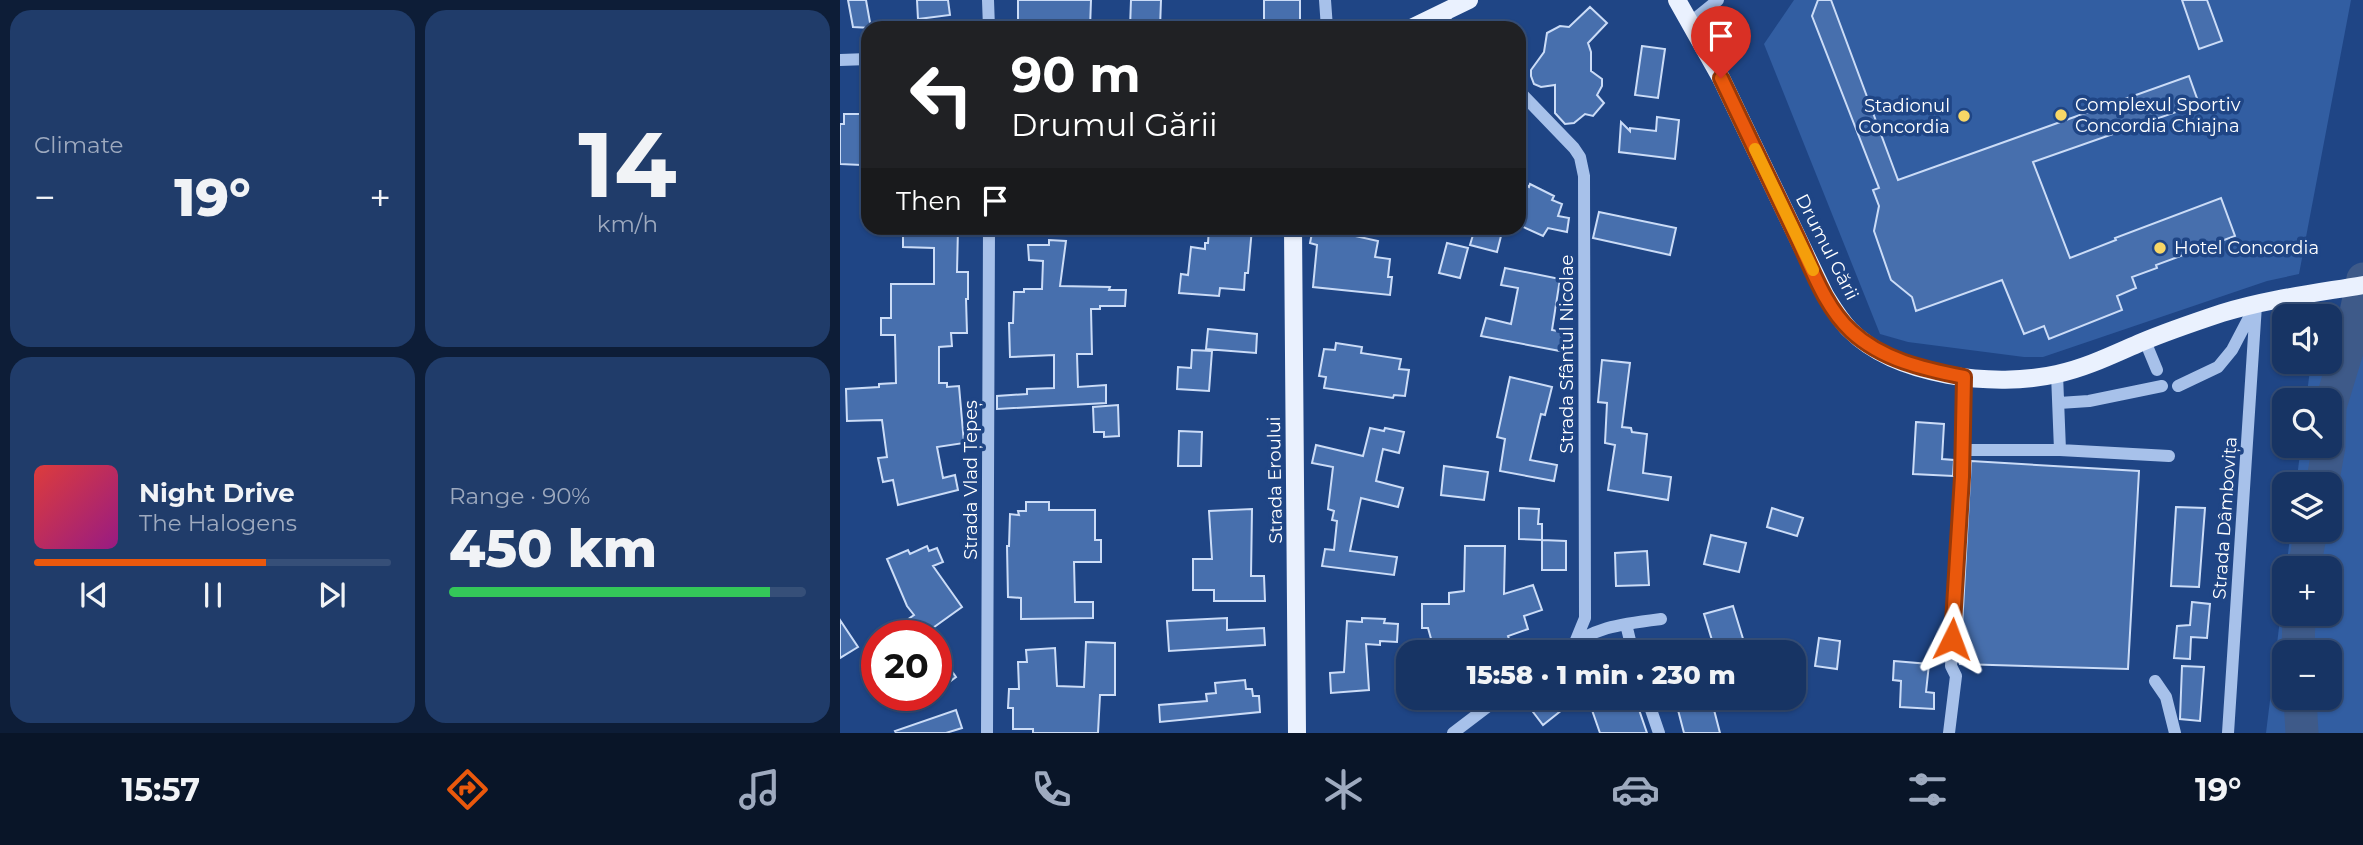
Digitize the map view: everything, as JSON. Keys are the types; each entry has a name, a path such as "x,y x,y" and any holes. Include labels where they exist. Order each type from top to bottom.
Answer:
{"main road":[{"path":"1426,21 1469,0"},
{"name":"Drumul Gării","path":"1676,0 1721,78 1837,314 1851,331 1880,352 1916,366 1964,377 2014,380 2057,374 2198,321 2256,305 2363,285"},
{"name":"Strada Eroului","path":"1293,235 1297,733"}],"street":[{"path":"988,0 989,21"},
{"path":"1325,0 1326,21"},
{"path":"1691,22 1717,0"},
{"path":"1439,15 1445,21"},
{"path":"840,60 861,59"},
{"name":"Strada Sfântul Nicolae","path":"1526,98 1574,148 1580,157 1584,176 1585,618 1576,640"},
{"name":"Strada Vlad Țepeș","path":"987,733 989,235"},
{"path":"2178,386 2218,367 2232,350 2256,305"},
{"name":"Strada Dâmbovița","path":"2228,733 2256,305"},
{"path":"2145,341 2157,370"},
{"path":"2057,374 2060,450"},
{"path":"1949,733 1956,676 1951,666 1963,450 1964,377"},
{"path":"2059,403 2089,401 2162,386"},
{"path":"1963,450 2060,450 2169,456"},
{"path":"1576,640 1605,627 1661,619"},
{"path":"1626,624 1630,640"},
{"path":"2155,681 2166,696 2175,733"},
{"path":"1453,733 1483,710"},
{"path":"1651,710 1659,733"}],"shaded area":[{"name":"Complexul Sportiv Concordia Chiajna","path":"1794,0 2351,0 2299,274 2267,281 2043,357 1908,342 1880,334 1764,44"},
{"path":"2363,352 2363,733 2266,733 2272,684 2272,710 2342,710 2342,640 2277,640 2279,626 2342,626 2342,556 2288,556 2289,542 2342,542 2342,472 2298,472 2299,458 2342,458 2342,388 2308,388 2309,374 2342,374 2342,354"}],"building":[{"path":"848,0 866,0 870,21 861,21 861,27 853,27"},
{"path":"917,0 948,0 950,15 918,19"},
{"path":"1018,0 1091,0 1090,21 1018,21"},
{"path":"1131,0 1161,0 1160,21 1130,21"},
{"path":"1264,0 1300,0 1300,21 1264,21"},
{"path":"1818,0 1831,0 1898,180 2189,76 2199,104 2033,162 2070,258 2221,198 2235,236 2156,265 2157,268 2132,277 2136,288 2117,296 2122,310 2049,339 2044,326 2024,334 2002,280 1916,311 1912,297 1891,280 1874,231 1879,206 1873,190 1879,188 1812,16"},
{"path":"2182,0 2207,0 2222,41 2199,49"},
{"path":"1590,7 1607,23 1588,43 1591,71 1602,79 1597,95 1604,103 1593,116 1585,114 1574,123 1565,124 1555,113 1555,85 1541,87 1534,84 1531,70 1544,52 1547,33 1560,26 1569,27"},
{"path":"1642,46 1665,49 1658,98 1635,95"},
{"path":"844,114 861,114 861,165 840,164 840,124 844,124"},
{"path":"1657,117 1679,120 1675,159 1619,152 1621,122 1630,131 1630,128 1656,131"},
{"path":"1530,184 1554,196 1552,200 1562,204 1558,216 1569,218 1567,232 1548,228 1543,236 1526,228 1526,186 1529,187"},
{"path":"1599,212 1676,228 1670,255 1593,238"},
{"path":"903,235 958,235 957,272 968,272 968,299 967,333 951,333 952,346 939,347 939,383 947,383 947,387 959,386 964,443 937,447 943,478 955,475 958,490 898,505 893,480 883,482 878,458 887,457 882,420 847,421 846,389 896,383 895,335 881,335 881,318 891,318 891,284 934,284 934,248 903,247"},
{"path":"1209,235 1251,235 1244,290 1220,288 1219,296 1179,293 1181,274 1188,275 1191,247 1205,249 1205,243 1208,243"},
{"path":"1312,235 1355,235 1378,241 1375,257 1390,259 1390,295 1313,287 1317,245 1310,243"},
{"path":"1473,235 1501,235 1497,252 1470,245"},
{"path":"1049,240 1066,241 1060,286 1126,290 1125,306 1100,306 1100,309 1091,309 1092,354 1077,354 1078,387 1106,385 1106,403 997,409 997,396 1027,394 1027,389 1054,388 1054,355 1010,357 1009,323 1013,323 1014,292 1042,289 1043,261 1029,260 1028,245 1049,245"},
{"path":"1447,243 1468,248 1460,278 1439,273"},
{"path":"1505,268 1560,279 1552,330 1563,332 1560,351 1481,336 1486,318 1511,324 1518,288 1501,285"},
{"path":"1208,329 1257,334 1256,353 1206,349"},
{"path":"1336,343 1362,347 1361,353 1401,359 1399,369 1409,370 1405,396 1394,395 1393,398 1324,388 1326,377 1319,376 1324,349 1335,350"},
{"path":"1192,350 1212,351 1209,391 1177,389 1178,367 1191,368"},
{"path":"1602,360 1630,363 1622,427 1631,428 1632,432 1647,434 1643,473 1671,477 1668,500 1608,490 1615,445 1605,443 1607,403 1598,402"},
{"path":"1510,377 1552,387 1545,415 1541,414 1530,460 1557,465 1554,481 1500,471 1505,439 1497,437"},
{"path":"1118,405 1119,436 1104,437 1104,432 1094,432 1093,407"},
{"path":"1916,422 1944,424 1942,459 1954,460 1953,476 1913,474"},
{"path":"1370,428 1404,432 1399,453 1383,449 1376,481 1403,488 1398,507 1361,498 1350,551 1397,557 1394,575 1322,566 1325,549 1334,550 1337,521 1332,520 1334,511 1328,509 1333,467 1312,463 1316,445 1363,456"},
{"path":"1179,431 1202,432 1201,466 1178,466"},
{"path":"1971,461 2139,471 2128,669 1960,664"},
{"path":"1444,466 1488,472 1484,500 1441,495"},
{"path":"1026,502 1049,502 1049,510 1095,510 1095,540 1101,540 1101,562 1074,562 1075,602 1093,602 1093,618 1021,619 1021,598 1008,597 1007,546 1010,514 1019,515 1018,511 1026,511"},
{"path":"2176,507 2205,508 2199,587 2171,586"},
{"path":"1519,508 1539,509 1538,524 1542,524 1542,540 1519,539"},
{"path":"1772,508 1803,518 1797,536 1767,527"},
{"path":"1252,509 1251,576 1264,576 1265,601 1214,601 1214,590 1193,590 1193,559 1212,559 1209,511"},
{"path":"1711,535 1746,543 1739,572 1704,564"},
{"path":"1542,540 1566,541 1566,570 1542,570"},
{"path":"927,546 929,551 937,548 943,562 933,566 962,607 944,620 907,620 914,615 907,606 887,559 908,550 910,554"},
{"path":"1465,546 1505,546 1504,594 1533,585 1542,610 1524,616 1528,629 1508,636 1509,640 1431,640 1428,628 1422,628 1422,604 1449,604 1449,593 1464,591"},
{"path":"1647,551 1649,585 1616,586 1615,553"},
{"path":"2192,602 2210,604 2207,638 2191,637 2190,659 2174,658 2177,626 2190,625"},
{"path":"1733,606 1743,640 1712,640 1704,614"},
{"path":"1227,618 1227,630 1264,628 1265,645 1169,651 1167,621"},
{"path":"1362,618 1385,619 1384,623 1398,624 1397,640 1380,641 1380,645 1366,644 1369,690 1331,693 1330,673 1344,672 1347,621 1362,622"},
{"path":"840,620 858,647 840,658"},
{"path":"1819,638 1840,641 1837,669 1815,666"},
{"path":"1086,642 1115,643 1115,695 1100,695 1098,733 1033,733 1033,729 1013,729 1013,708 1008,708 1009,689 1019,689 1018,662 1027,662 1026,650 1055,648 1057,686 1084,687"},
{"path":"1894,661 1929,664 1926,692 1934,693 1934,709 1900,707 1901,681 1893,680"},
{"path":"2182,666 2204,667 2200,721 2180,719"},
{"path":"1245,680 1246,689 1252,689 1253,696 1259,696 1260,712 1160,722 1159,705 1207,701 1206,694 1216,693 1215,683"},
{"path":"956,710 962,728 946,733 895,731"},
{"path":"1532,710 1562,710 1543,725"},
{"path":"1592,710 1639,710 1647,733 1600,733"},
{"path":"1678,710 1714,710 1720,733 1684,733"}],"waterway":[{"path":"2336,388 2350,341 2363,279"},
{"path":"2324,472 2327,458"},
{"path":"2306,556 2309,542"},
{"path":"2298,640 2299,626"},
{"path":"2301,710 2302,733"}],"slow traffic":[{"path":"1755,149 1813,270"}],"place":[{"name":"Complexul Sportiv Concordia Chiajna","path":"2061,115"},
{"name":"Stadionul Concordia","path":"1964,116"},
{"name":"Hotel Concordia","path":"2160,248"}],"route":[{"path":"1721,78 1818,281 1837,314 1851,331 1880,352 1916,366 1964,377 1962,477 1952,639"}]}
